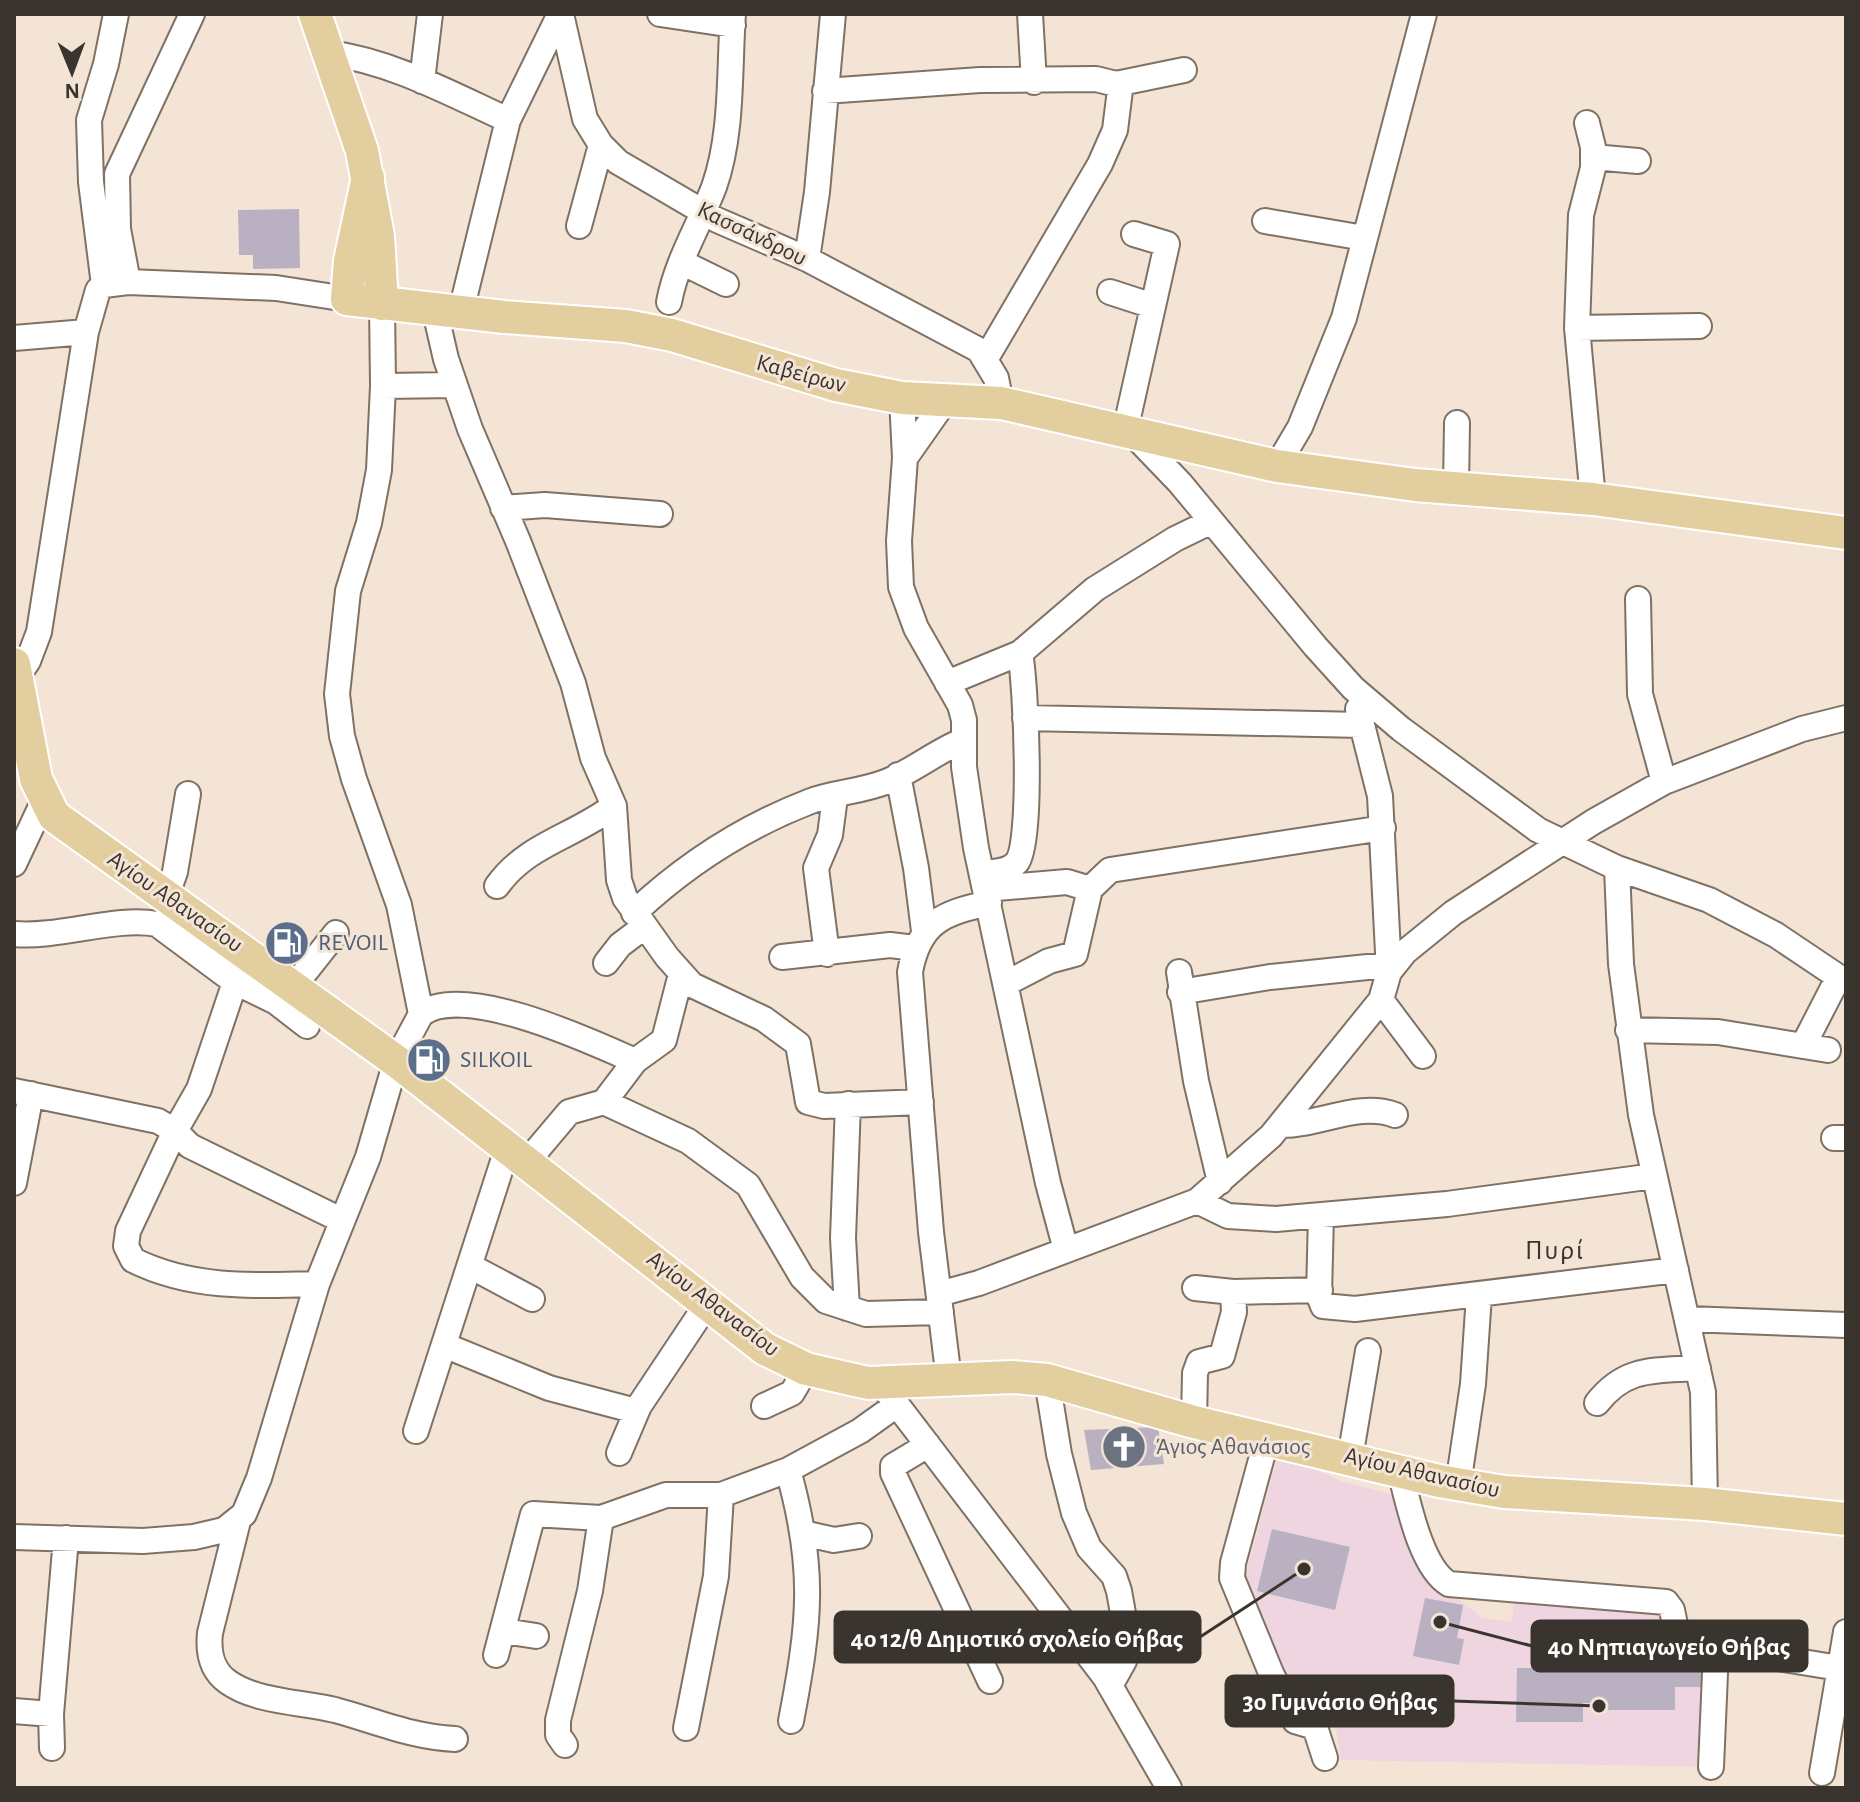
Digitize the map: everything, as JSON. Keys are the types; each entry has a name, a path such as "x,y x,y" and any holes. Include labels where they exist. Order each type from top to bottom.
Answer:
{"main road":[{"path":"315,14 368,177 378,236 382,304"},
{"path":"347,299 351,252 368,177"},
{"name":"Καβείρων","path":"347,299 504,317 589,322 672,335 784,372 902,398 1001,403 1277,466 1456,488 1593,499 1846,533"},
{"path":"16,670 31,793"},
{"name":"Αγίου Αθανασίου","path":"31,793 54,816 396,1061 765,1349 806,1369 889,1395 949,1380 1013,1377 1047,1380 1194,1422 1458,1485 1620,1502 1705,1504 1846,1519"}],"street":[{"path":"116,14 106,64 89,120 91,182 116,283"},
{"path":"116,283 117,174 192,14"},
{"path":"422,81 430,14"},
{"path":"561,14 508,120 448,309 455,385 573,683 593,758 614,806 619,880 639,920 681,974 707,994 785,1031 798,1044 808,1102 814,1105 921,1102"},
{"name":"Κασσάνδρου","path":"561,14 585,119 601,145 618,162 701,211 807,259 979,350 985,360"},
{"path":"660,14 733,19 723,146 713,188 681,262 669,302"},
{"path":"807,259 817,192 833,14"},
{"path":"1030,14 1034,82"},
{"path":"1277,466 1300,427 1344,318 1424,14"},
{"path":"328,53 352,56 422,81 508,120"},
{"path":"825,91 980,80 1034,82 1096,79 1116,84 1184,70"},
{"path":"1001,403 996,378 985,360 1100,164 1115,130 1121,101 1116,84"},
{"path":"1587,123 1593,157 1581,215 1577,328 1593,499"},
{"path":"579,226 601,145"},
{"path":"1593,157 1638,161"},
{"path":"1265,221 1364,238"},
{"path":"1134,234 1167,244 1118,429 1180,483 1282,610 1353,688 1463,776 1562,843 1617,868 1709,900 1776,935 1842,980 1816,1048 1718,1032 1628,1030"},
{"path":"681,262 726,284"},
{"path":"16,670 28,661 39,632 86,332 98,290 116,283 276,288 347,299"},
{"path":"1110,292 1153,306"},
{"path":"382,304 383,386 375,499 348,591 338,661 337,694 342,736 354,779 399,905 421,1014"},
{"path":"1577,328 1699,326"},
{"path":"14,338 86,332"},
{"path":"383,386 455,385"},
{"path":"902,398 905,458 899,541 901,587 916,628 960,705 964,767 986,888 1048,1183 1066,1250"},
{"path":"905,458 945,401"},
{"path":"1456,488 1457,423"},
{"path":"503,508 545,505 660,514"},
{"path":"947,683 1020,653 1095,589 1162,546 1210,522"},
{"path":"1638,599 1640,694 1664,782"},
{"path":"782,957 827,954 919,940 941,918 986,888 1001,871 1015,865 1022,852 1027,814 1020,653"},
{"path":"604,1102 688,1141 748,1185 802,1277 826,1301 847,1308 892,1315 940,1303 979,1283 1197,1201 1280,1125 1381,1000 1388,969 1383,828 1380,796 1353,688"},
{"path":"1025,718 1362,725"},
{"path":"1220,1182 1179,982 1388,969 1453,913 1664,782 1775,738 1846,718"},
{"path":"606,963 670,880 731,841 806,804 898,775 964,740"},
{"path":"898,775 919,940 910,972 949,1380"},
{"path":"14,864 31,793"},
{"path":"166,897 175,872 188,794"},
{"path":"827,954 816,868 830,835 835,797"},
{"path":"497,886 523,856 590,824 614,806"},
{"path":"1007,983 1049,961 1075,954 1090,889 1110,870 1135,863 1383,828"},
{"path":"1617,868 1616,905 1628,1030 1654,1176 1698,1368 1705,1421 1705,1504"},
{"path":"986,888 1067,882 1090,889"},
{"path":"14,934 76,931 141,921 157,924 235,982 276,1002 307,1026"},
{"path":"294,986 336,933"},
{"path":"416,1431 470,1266 516,1156 569,1112 604,1102 635,1061 664,1040 681,974"},
{"path":"235,982 199,1089 175,1131 128,1231 126,1246 133,1260 194,1281 253,1286 317,1284"},
{"path":"1381,1000 1423,1056"},
{"path":"455,1739 426,1738 395,1731 336,1711 249,1691 229,1683 216,1672 208,1650 210,1633 238,1521 259,1478 317,1284 368,1157 396,1061 421,1014 430,1008 444,1007 511,1012 635,1061"},
{"path":"14,1183 23,1093 158,1121 175,1131 190,1146 341,1220"},
{"path":"847,1308 843,1238 848,1104"},
{"path":"1280,1125 1298,1126 1371,1109 1395,1115"},
{"path":"1197,1201 1217,1213 1249,1220 1447,1204 1654,1176"},
{"path":"1321,1215 1320,1290 1323,1306 1342,1309 1676,1270"},
{"path":"470,1266 532,1299"},
{"path":"1195,1288 1233,1292 1320,1290"},
{"path":"1194,1422 1195,1373 1199,1362 1222,1356 1234,1312 1233,1292"},
{"path":"1458,1485 1473,1384 1479,1295"},
{"path":"619,1453 636,1411 707,1304"},
{"path":"1688,1319 1846,1325"},
{"path":"444,1345 549,1388 636,1411"},
{"path":"1350,1458 1368,1351"},
{"path":"1597,1403 1616,1380 1633,1374 1698,1368"},
{"path":"764,1406 792,1393 806,1369"},
{"path":"1047,1380 1059,1454 1074,1513 1089,1548 1114,1576 1119,1591 1124,1619 1124,1661 1110,1686"},
{"path":"496,1655 533,1514 601,1518 666,1495 721,1495 788,1470 860,1431 889,1395 1110,1686 1169,1788"},
{"path":"1267,1438 1233,1563 1232,1578 1271,1673 1295,1721 1315,1727 1325,1758"},
{"path":"928,1445 898,1461 893,1466 893,1473 990,1681"},
{"path":"788,1470 803,1533 810,1584 809,1623 791,1721"},
{"path":"1400,1471 1411,1515 1427,1556 1438,1578 1449,1584 1666,1602 1672,1610 1677,1634 1693,1644 1839,1668"},
{"path":"686,1728 716,1576 721,1495"},
{"path":"565,1745 558,1735 558,1720 590,1591 601,1518"},
{"path":"14,1537 143,1541 194,1537 224,1530 238,1521"},
{"path":"803,1533 834,1540 859,1536"},
{"path":"52,1748 51,1714 66,1538"},
{"path":"504,1631 536,1636"},
{"path":"1822,1773 1846,1632"},
{"path":"1711,1767 1716,1650"},
{"path":"14,1711 51,1714"}],"shaded area":[{"path":"1279,1452 1343,1482 1410,1499 1438,1582 1482,1618 1512,1622 1515,1591 1681,1610 1679,1639 1723,1648 1714,1767 1341,1760 1336,1729 1328,1722 1301,1712 1248,1592 1245,1577"}],"building":[{"path":"299,209 300,268 253,269 253,255 239,255 238,210"},
{"name":"Άγιος Αθανάσιος","path":"1158,1427 1164,1464 1091,1470 1084,1430"},
{"path":"1272,1529 1350,1547 1335,1610 1257,1591"},
{"path":"1425,1598 1463,1605 1457,1638 1464,1639 1459,1665 1413,1656"},
{"path":"1592,1661 1710,1661 1710,1687 1675,1687 1675,1710 1596,1710 1596,1703 1583,1703 1583,1722 1516,1722 1517,1668 1592,1668"}],"place":[{"name":"REVOIL","path":"287,943"},
{"name":"SILKOIL","path":"429,1060"},
{"name":"Άγιος Αθανάσιος","path":"1124,1447"},
{"name":"4ο 12/θ Δημοτικό σχολείο Θήβας","path":"1304,1569"},
{"name":"4ο Νηπιαγωγείο Θήβας","path":"1440,1622"},
{"name":"3ο Γυμνάσιο Θήβας","path":"1599,1706"}],"district":[{"name":"Πυρί","path":"1555,1251"}]}
